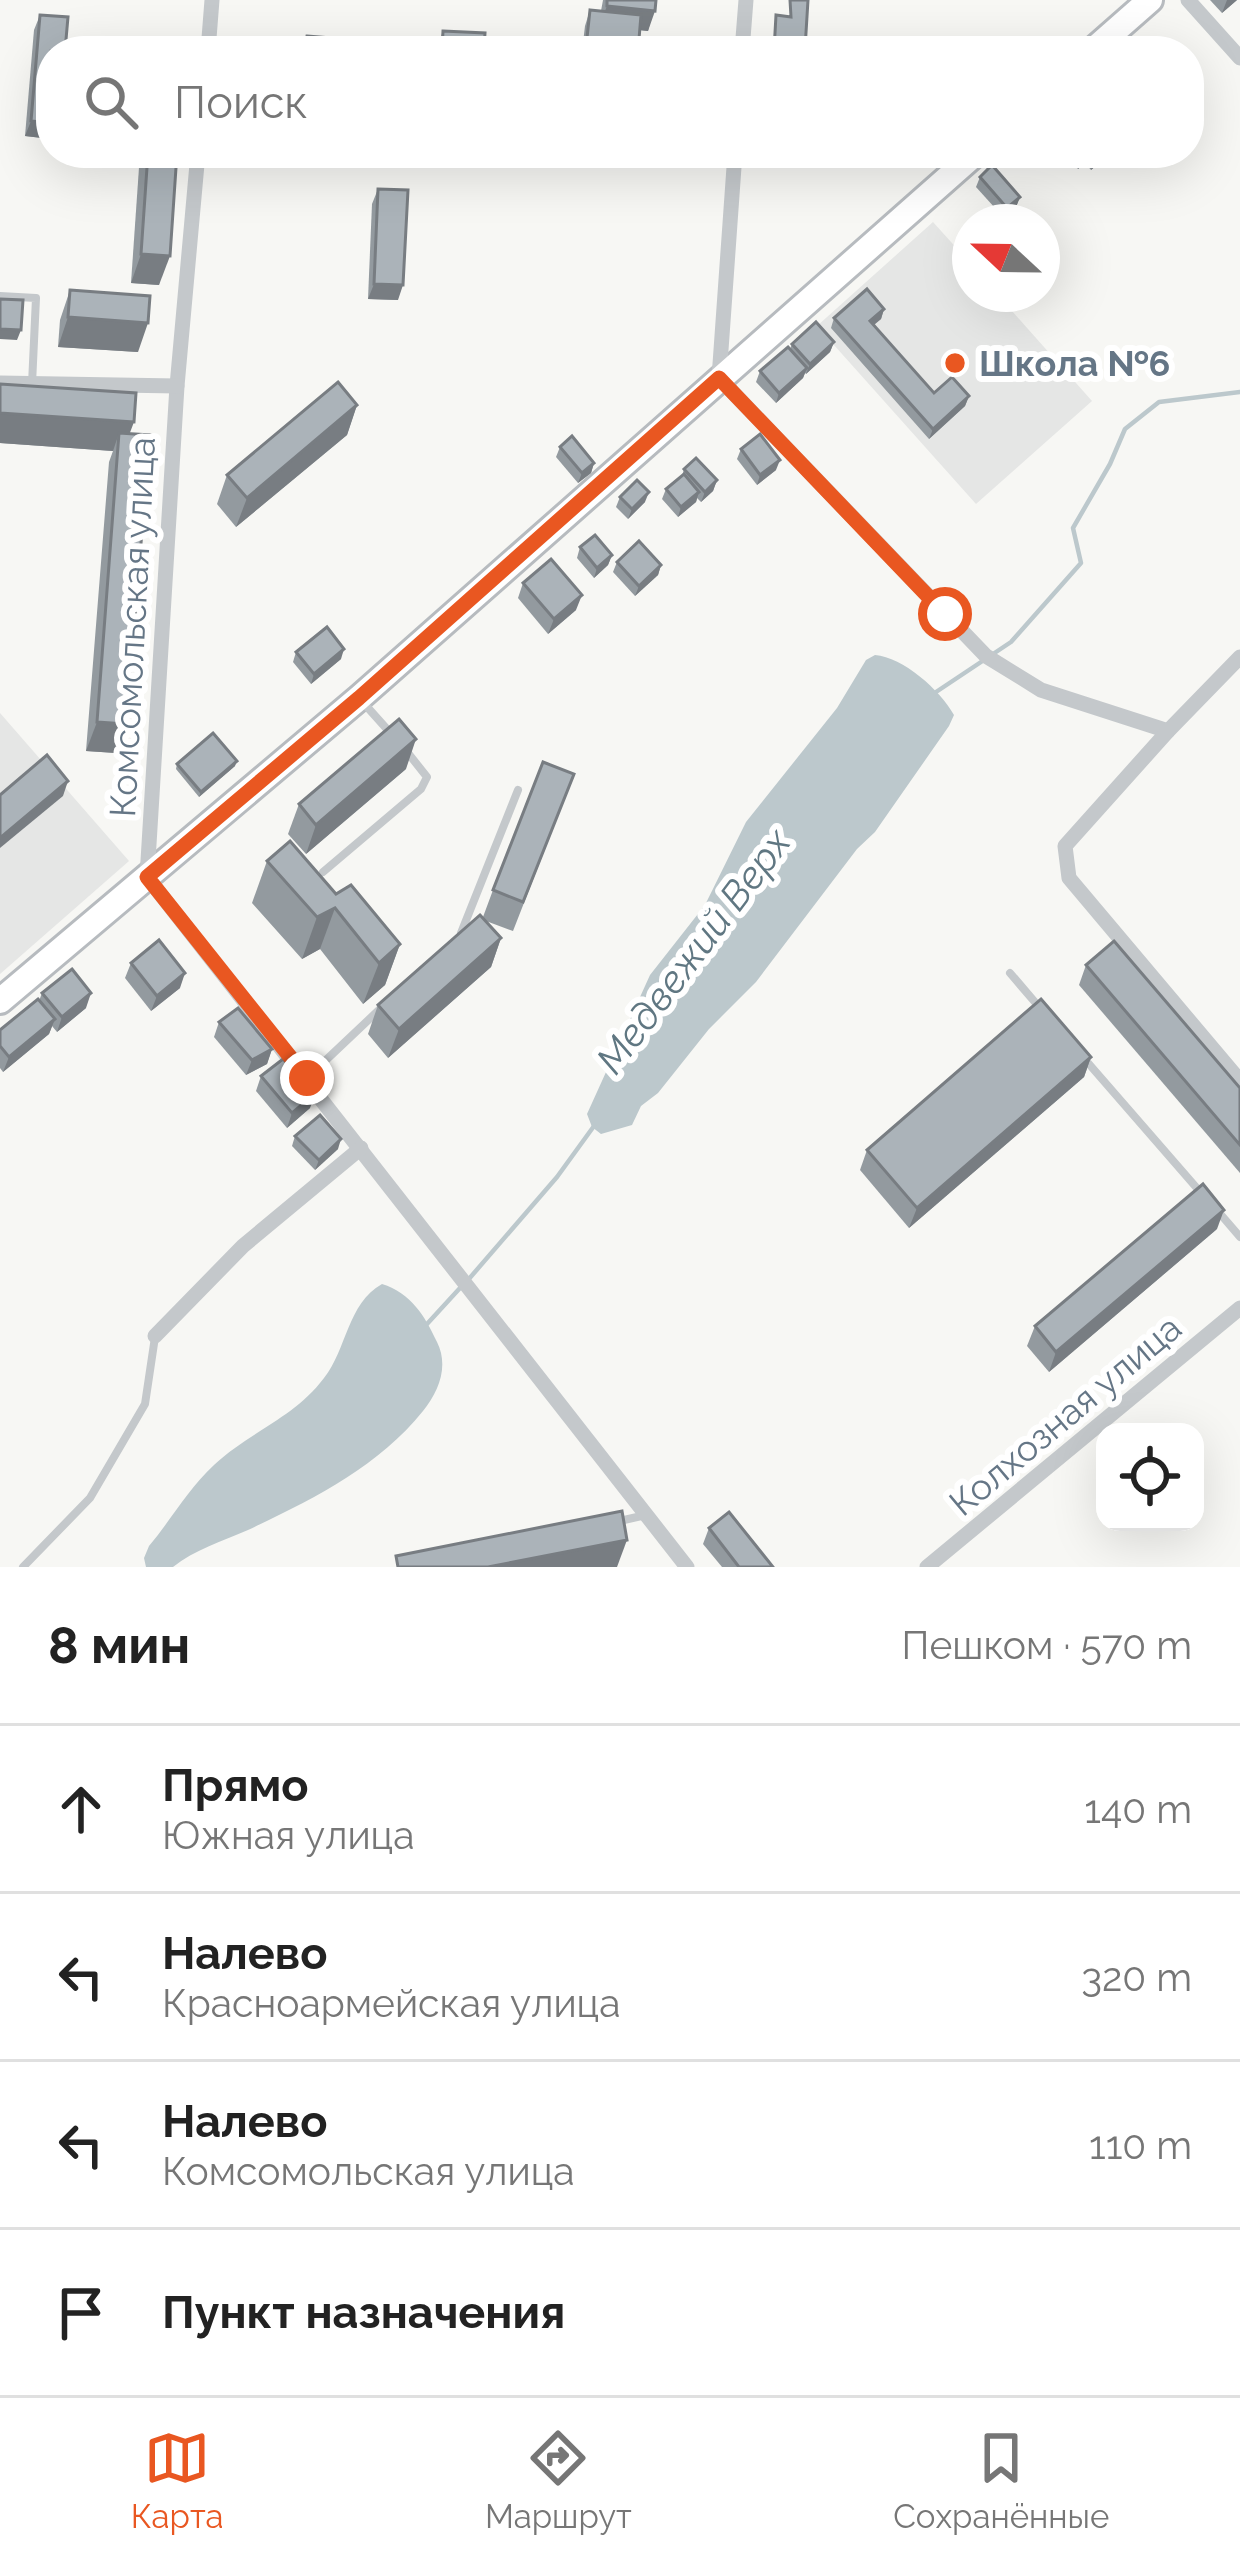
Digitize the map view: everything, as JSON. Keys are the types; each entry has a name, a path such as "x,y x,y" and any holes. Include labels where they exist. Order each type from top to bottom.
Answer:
{"main road":[{"path":"1109,36 1150,0"},
{"path":"0,1000 359,698 959,168"}],"street":[{"path":"209,36 212,0"},
{"path":"743,36 746,0"},
{"path":"1188,0 1240,58"},
{"name":"Комсомольская улица","path":"147,877 177,386 197,168"},
{"path":"734,168 719,378 986,656 1041,690 1168,731"},
{"path":"0,382 177,386"},
{"path":"1240,657 1066,846 1069,878 1240,1081"},
{"path":"147,877 687,1567"},
{"path":"155,1336 243,1246 361,1148"},
{"name":"Колхозная улица","path":"927,1567 1240,1308"}],"lane":[{"path":"0,296 36,298 32,386"},
{"path":"323,872 421,789 427,777 359,698"},
{"path":"451,942 464,931 518,790"},
{"path":"1010,973 1040,1008"},
{"path":"307,1078 389,1000"},
{"path":"1071,1044 1240,1237"},
{"path":"23,1567 91,1498 145,1404 155,1336"},
{"path":"602,1524 646,1515"}],"shaded area":[{"name":"Школа №6","path":"933,222 952,243 952,312 1013,312 1092,401 976,504 817,326"},
{"path":"0,713 129,861 0,974"}],"water":[{"path":"875,655 909,668 930,686 954,715 949,726 875,832 756,982 709,1029 658,1093 641,1106 632,1125 601,1134 587,1114 650,975 705,905 746,822 837,708 866,660"},
{"path":"382,1284 416,1307 440,1351 440,1378 423,1411 365,1466 320,1494 173,1567 146,1567 149,1546 205,1474 299,1404 324,1378 361,1303"}],"building":[{"path":"607,0 656,0 655,11 607,6"},
{"path":"790,0 808,0 806,36 775,36 776,15 791,17"},
{"path":"590,10 641,15 639,36 587,36"},
{"path":"40,15 68,17 66,36 38,36"},
{"path":"443,31 485,33 485,36 443,36"},
{"path":"36,62 36,122 31,121"},
{"path":"147,168 176,168 170,256 141,254"},
{"path":"989,168 995,168 1020,197 1004,204 980,177"},
{"path":"378,189 408,190 403,285 374,284"},
{"path":"867,289 884,309 870,321 934,393 952,377 969,396 933,429 834,318"},
{"path":"70,290 150,296 148,323 68,317"},
{"path":"0,299 23,300 21,330 0,329"},
{"path":"816,322 834,342 810,364 792,344"},
{"path":"788,347 807,368 779,393 760,371"},
{"path":"338,382 357,405 247,498 227,475"},
{"path":"0,384 136,393 134,422 0,413"},
{"path":"119,433 150,435 126,724 97,722"},
{"path":"760,434 780,460 760,475 741,449"},
{"path":"572,436 594,463 582,473 560,447"},
{"path":"696,458 717,480 705,492 684,469"},
{"path":"684,474 699,492 681,507 666,489"},
{"path":"637,480 649,492 632,509 620,497"},
{"path":"595,535 612,555 597,568 580,547"},
{"path":"639,541 661,565 639,586 617,562"},
{"path":"551,559 582,595 554,619 523,583"},
{"path":"327,627 344,649 314,674 296,652"},
{"path":"399,719 416,739 316,825 299,804"},
{"path":"213,733 237,761 201,792 177,764"},
{"path":"47,755 68,781 0,838 0,795"},
{"path":"543,762 574,774 523,902 493,890"},
{"path":"290,841 336,894 351,885 400,944 379,963 335,908 317,917 267,861"},
{"path":"480,915 501,938 399,1029 378,1005"},
{"path":"159,940 185,973 157,996 131,963"},
{"path":"1114,941 1240,1088 1240,1145 1086,965"},
{"path":"72,969 91,993 62,1017 42,993"},
{"path":"38,999 55,1019 9,1057 0,1046 0,1030"},
{"path":"1041,999 1091,1057 917,1208 867,1150"},
{"path":"238,1008 272,1049 252,1060 219,1022"},
{"path":"283,1059 316,1093 292,1113 261,1076"},
{"path":"320,1115 341,1139 319,1160 295,1136"},
{"path":"1203,1184 1224,1210 1056,1352 1035,1326"},
{"path":"622,1511 627,1540 488,1567 398,1567 396,1556"},
{"path":"729,1512 773,1567 739,1567 709,1528"}],"waterway":[{"name":"Медвежий Верх","path":"993,654 1011,642 1081,563 1073,528 1125,429 1159,402 1240,392"},
{"name":"Медвежий Верх","path":"933,694 984,660"},
{"name":"Медвежий Верх","path":"468,1280 557,1177 594,1126"},
{"name":"Медвежий Верх","path":"427,1324 460,1288"}],"place":[{"name":"Школа №6","path":"955,363"}],"route":[{"path":"307,1078 147,877 359,698 719,378 945,614"}]}
